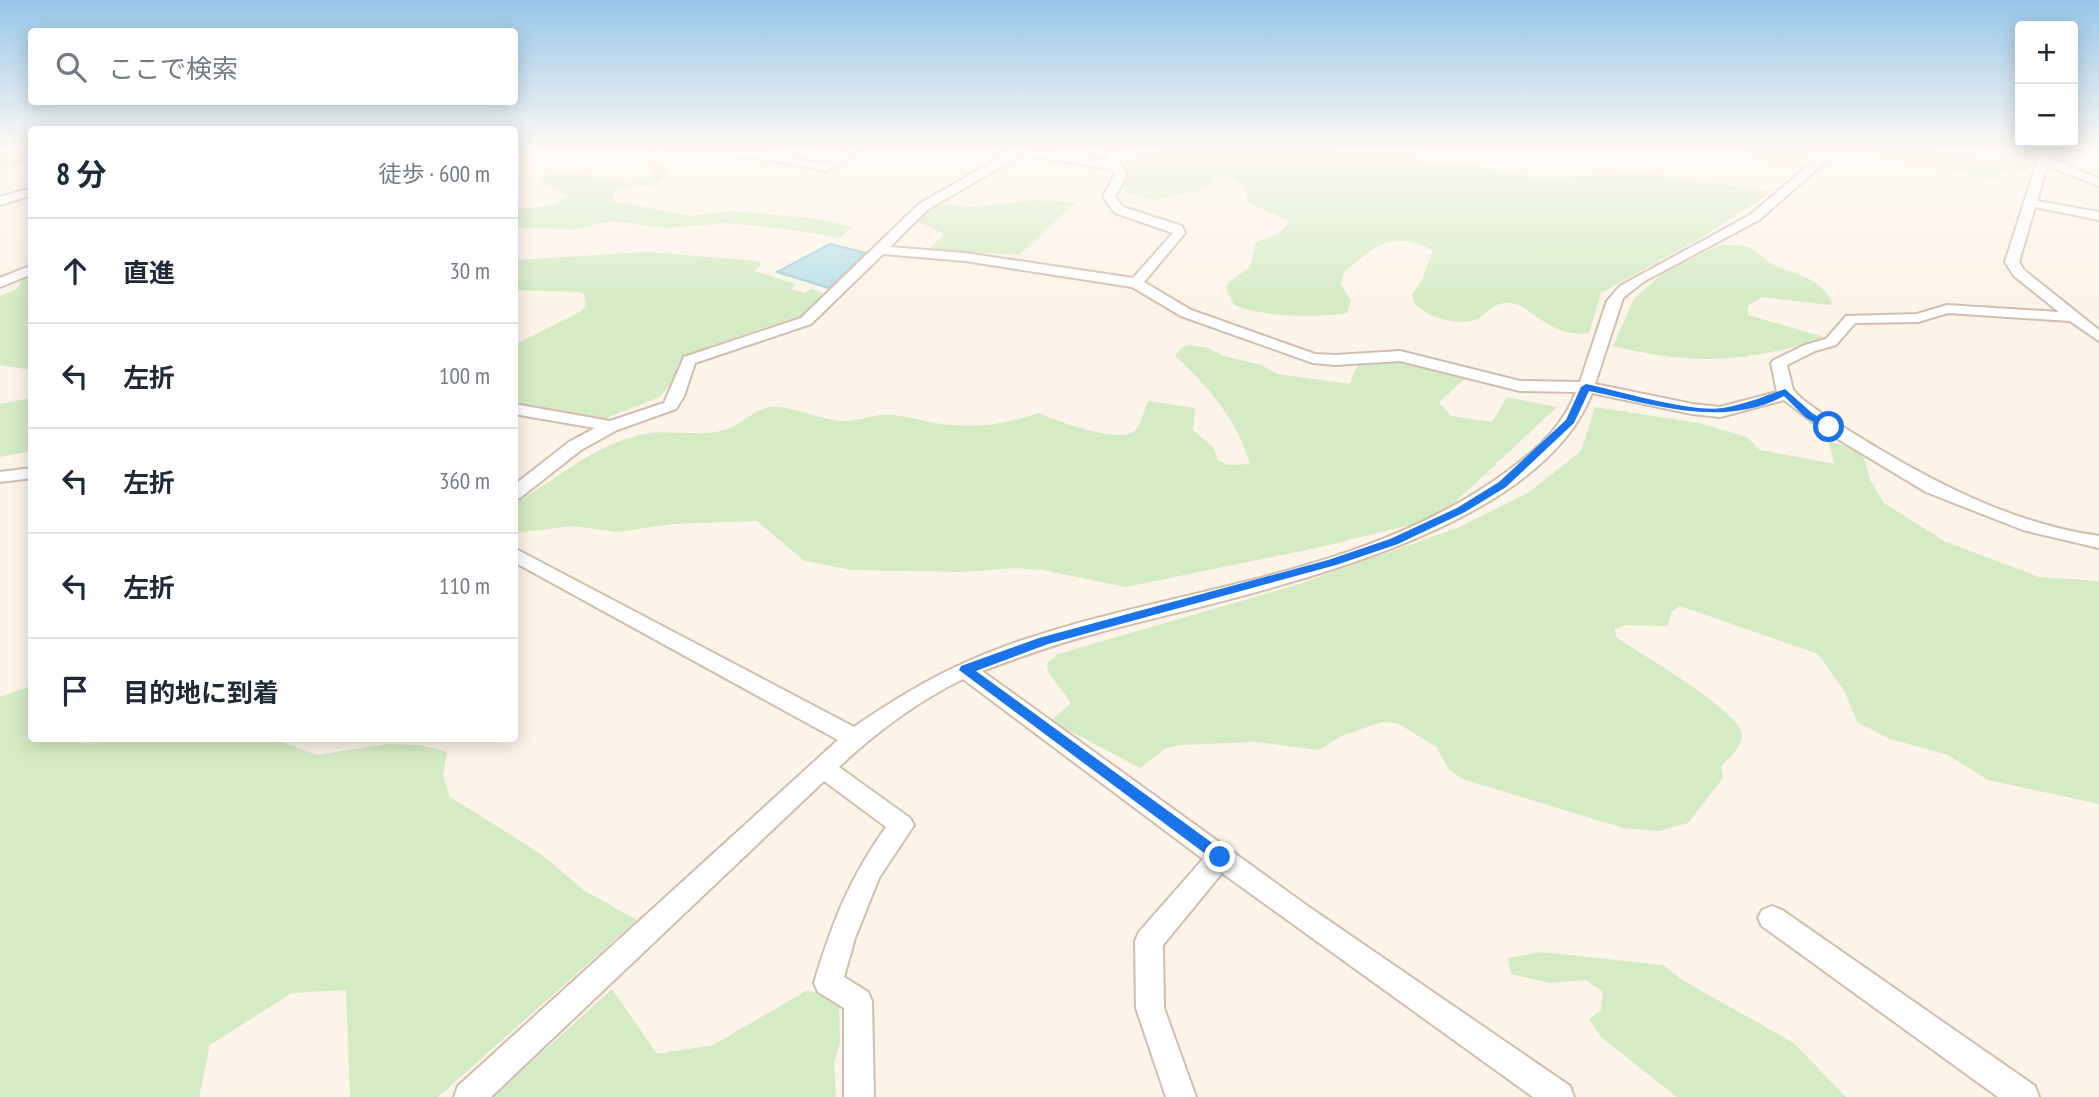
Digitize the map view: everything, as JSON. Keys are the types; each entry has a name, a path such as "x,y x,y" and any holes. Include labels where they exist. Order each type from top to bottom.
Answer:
{"street":[{"path":"518,491 575,446 611,426 670,407 676,400 684,366 689,360 806,321 815,315 923,207 932,201"},
{"path":"1112,201 1119,210 1178,229 1179,233 1136,283"},
{"path":"469,1097 855,738 919,693 965,670 1044,641 1332,562 1394,541 1461,510 1502,485 1570,421 1586,387 1617,296 1637,282 1741,226 1776,201"},
{"path":"2099,216 2031,203 2012,262 2019,273 2099,337"},
{"path":"879,250 965,257 1136,283 1186,313 1312,358 1335,360 1399,356 1520,386 1586,387 1692,409 1720,412 1773,398 1785,392"},
{"path":"0,283 28,271"},
{"path":"2074,317 1947,309 1918,318 1851,319 1831,342 1810,348 1779,363 1785,392 1808,415 1912,478 1955,498 2027,524 2081,540 2099,542"},
{"path":"518,410 611,426"},
{"path":"0,477 28,474"},
{"path":"518,556 855,738"},
{"path":"965,670 1220,857 1559,1097"},
{"path":"823,768 901,825 868,873 841,938 828,983 858,1001 859,1097"},
{"path":"1181,1097 1150,1007 1149,941 1220,857"},
{"path":"1772,918 2024,1097"}],"green space":[{"path":"612,201 693,216 732,211 812,218 853,227 839,238 727,223 668,228 610,221 577,229 518,228 518,207 542,207 555,203"},
{"path":"1025,201 1076,202 1019,255 928,250 944,234 915,220 942,204 973,207"},
{"path":"1758,201 1699,239 1601,293 1589,333 1562,330 1513,304 1499,304 1476,320 1463,322 1445,320 1427,313 1419,308 1412,294 1422,280 1433,250 1406,241 1385,243 1344,272 1341,284 1351,301 1347,313 1290,315 1259,312 1234,305 1226,289 1229,282 1250,267 1256,242 1276,235 1289,224 1289,221 1249,203"},
{"path":"1721,245 1750,248 1772,264 1813,281 1827,293 1832,302 1830,305 1762,297 1748,306 1748,315 1824,337 1766,353 1718,359 1669,357 1613,346 1634,299 1665,271"},
{"path":"648,252 758,261 762,264 754,271 796,284 792,289 804,293 812,289 823,293 811,312 702,349 693,355 660,397 606,418 518,404 518,343 586,306 584,294 578,292 518,290 518,260"},
{"path":"28,274 28,370 0,365 0,296 18,288 23,276"},
{"path":"1189,345 1208,348 1224,356 1261,365 1278,374 1350,384 1358,366 1375,360 1401,362 1468,376 1439,402 1451,416 1492,422 1507,397 1557,407 1438,518 1321,547 1126,587 1042,570 1016,568 961,572 850,570 803,560 757,521 672,524 618,532 573,526 518,533 518,502 605,447 651,433 704,433 725,430 770,407 840,421 888,415 962,426 1000,423 1039,413 1087,430 1115,435 1126,434 1137,428 1148,401 1195,408 1193,430 1213,447 1218,460 1227,465 1250,464 1230,419 1199,380 1175,356 1181,348"},
{"path":"28,399 28,452 0,457 0,404"},
{"path":"1595,407 1698,423 1747,437 1760,450 1835,464 1828,441 1862,450 1870,480 1884,503 1944,541 2039,577 2099,581 2099,804 1988,780 1948,755 1890,739 1857,722 1845,692 1818,654 1680,606 1672,611 1667,626 1625,625 1614,629 1617,638 1705,695 1735,721 1742,736 1736,750 1721,766 1723,778 1688,823 1659,831 1623,828 1462,779 1449,769 1436,747 1397,723 1382,722 1341,736 1319,750 1256,742 1180,745 1166,748 1140,768 1051,721 1071,703 1048,672 1047,663 1058,654 1296,585 1457,528 1529,492 1581,451"},
{"path":"28,687 28,742 282,742 317,755 388,744 420,745 447,752 443,775 450,797 541,854 585,891 637,920 438,1097 350,1097 346,990 292,993 210,1045 199,1097 0,1097 0,697"},
{"path":"1541,952 1663,965 1684,981 1794,1043 1846,1097 1677,1097 1601,1037 1589,1019 1601,1010 1603,992 1586,980 1549,983 1511,974 1508,958"},
{"path":"612,989 657,1054 713,1045 806,991 824,993 839,1006 840,1043 834,1062 836,1097 493,1097"}],"water":[{"path":"830,244 866,253 829,288 777,272"}],"route":[{"path":"1220,857 965,670 1044,641 1332,562 1394,541 1461,510 1502,485 1534,458 1570,421 1586,387 1692,409 1720,412 1783,395 1785,392 1808,415 1829,427"}]}
